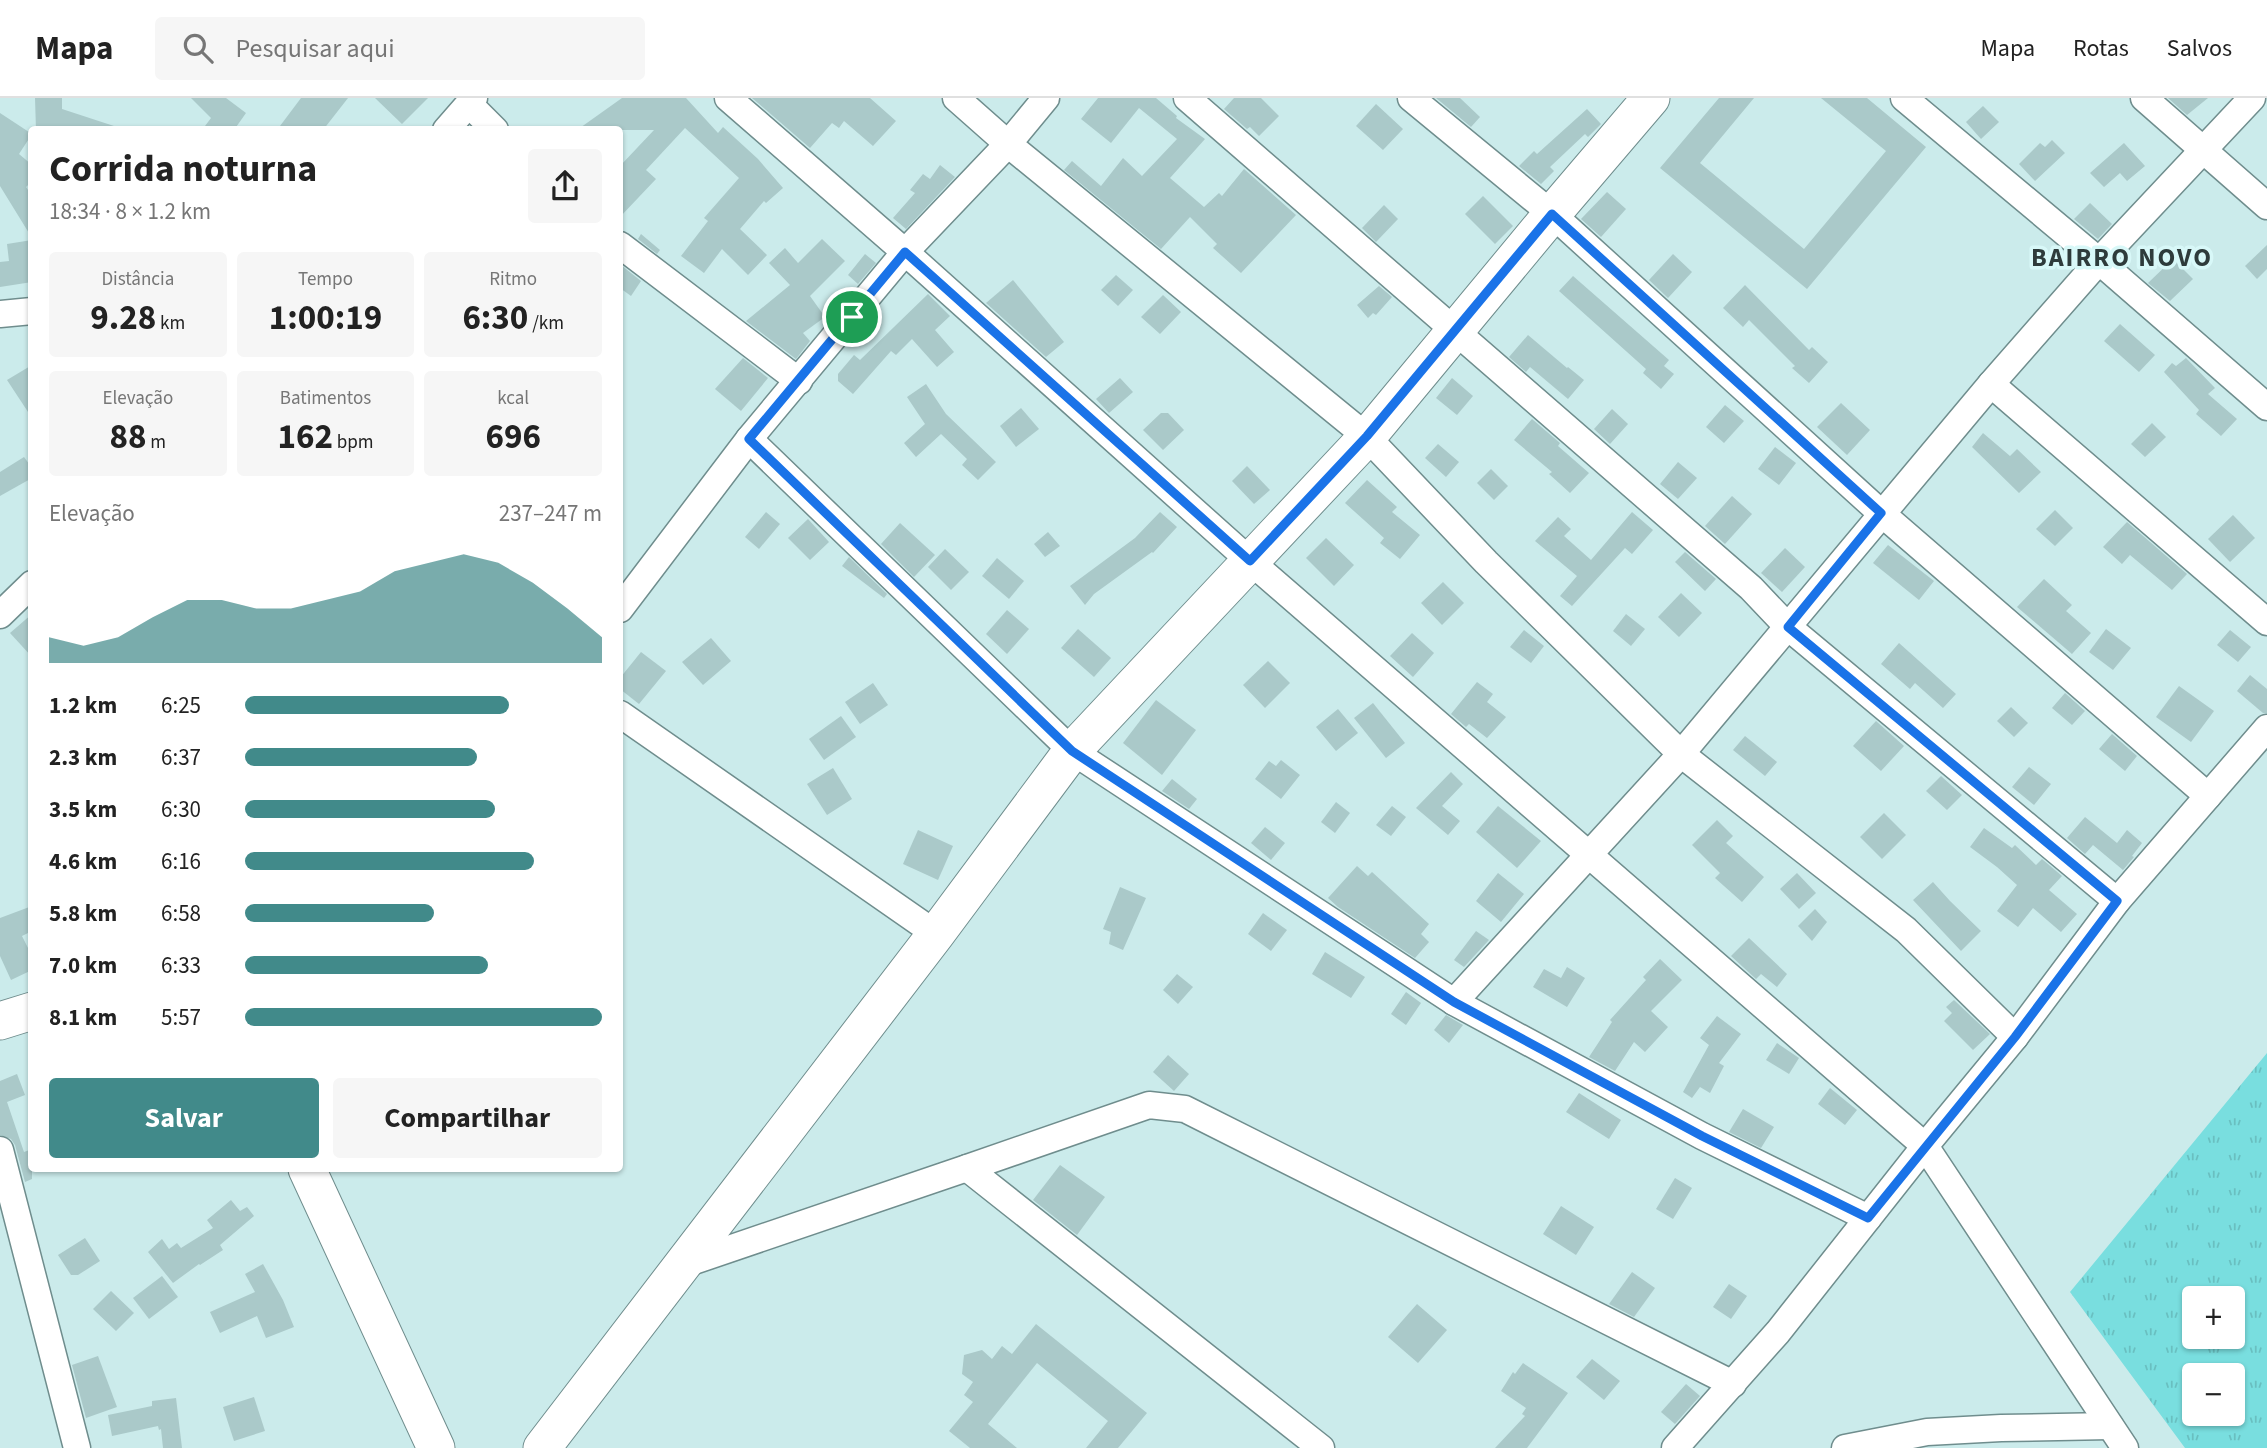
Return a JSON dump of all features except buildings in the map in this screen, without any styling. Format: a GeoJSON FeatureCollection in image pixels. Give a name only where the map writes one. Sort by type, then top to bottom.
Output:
{"type":"FeatureCollection","features":[{"type":"Feature","properties":{"kind":"street"},"geometry":{"type":"LineString","coordinates":[[728,98],[905,252],[1250,561],[1925,1146],[2125,1448]]}},
{"type":"Feature","properties":{"kind":"street"},"geometry":{"type":"LineString","coordinates":[[956,98],[1008,144],[1367,436],[1486,562],[1681,754],[1906,930],[2015,1037]]}},
{"type":"Feature","properties":{"kind":"street"},"geometry":{"type":"LineString","coordinates":[[623,605],[749,439],[905,252],[1008,144],[1046,98]]}},
{"type":"Feature","properties":{"kind":"street"},"geometry":{"type":"LineString","coordinates":[[1187,98],[1751,588],[1788,627],[2117,901]]}},
{"type":"Feature","properties":{"kind":"street"},"geometry":{"type":"LineString","coordinates":[[1411,98],[1552,214],[1881,513],[2208,796]]}},
{"type":"Feature","properties":{"kind":"street"},"geometry":{"type":"LineString","coordinates":[[542,1448],[936,934],[1072,751],[1367,436],[1651,98]]}},
{"type":"Feature","properties":{"kind":"street"},"geometry":{"type":"LineString","coordinates":[[1904,98],[2099,261],[2267,407]]}},
{"type":"Feature","properties":{"kind":"street"},"geometry":{"type":"LineString","coordinates":[[2144,98],[2267,206]]}},
{"type":"Feature","properties":{"kind":"street"},"geometry":{"type":"LineString","coordinates":[[1454,1002],[1681,754],[1881,513],[2099,261],[2252,98]]}},
{"type":"Feature","properties":{"kind":"street"},"geometry":{"type":"LineString","coordinates":[[450,126],[472,101],[492,126]]}},
{"type":"Feature","properties":{"kind":"street"},"geometry":{"type":"LineString","coordinates":[[623,247],[799,381]]}},
{"type":"Feature","properties":{"kind":"street"},"geometry":{"type":"LineString","coordinates":[[0,314],[28,311]]}},
{"type":"Feature","properties":{"kind":"street"},"geometry":{"type":"LineString","coordinates":[[1991,384],[2267,622]]}},
{"type":"Feature","properties":{"kind":"street"},"geometry":{"type":"LineString","coordinates":[[749,439],[1072,751],[1454,1002],[1702,1136],[1868,1218]]}},
{"type":"Feature","properties":{"kind":"street"},"geometry":{"type":"LineString","coordinates":[[0,615],[28,588]]}},
{"type":"Feature","properties":{"kind":"street"},"geometry":{"type":"LineString","coordinates":[[623,716],[936,934]]}},
{"type":"Feature","properties":{"kind":"street"},"geometry":{"type":"LineString","coordinates":[[1688,1444],[1732,1384],[1778,1332],[2015,1037],[2117,901],[2267,728]]}},
{"type":"Feature","properties":{"kind":"street"},"geometry":{"type":"LineString","coordinates":[[0,1021],[28,1012]]}},
{"type":"Feature","properties":{"kind":"street"},"geometry":{"type":"LineString","coordinates":[[682,1265],[1149,1105],[1185,1109],[1732,1384]]}},
{"type":"Feature","properties":{"kind":"street"},"geometry":{"type":"LineString","coordinates":[[0,1150],[77,1448]]}},
{"type":"Feature","properties":{"kind":"street"},"geometry":{"type":"LineString","coordinates":[[967,1168],[1321,1448]]}},
{"type":"Feature","properties":{"kind":"street"},"geometry":{"type":"LineString","coordinates":[[308,1172],[436,1448]]}},
{"type":"Feature","properties":{"kind":"street"},"geometry":{"type":"LineString","coordinates":[[1845,1448],[1927,1432],[2109,1426]]}},
{"type":"Feature","properties":{"kind":"green space"},"geometry":{"type":"Polygon","coordinates":[[[2267,1053],[2267,1448],[2185,1448],[2070,1292],[2267,1053]]]}},
{"type":"Feature","properties":{"kind":"district","name":"BAIRRO NOVO"},"geometry":{"type":"Point","coordinates":[2122,257]}},
{"type":"Feature","properties":{"kind":"route"},"geometry":{"type":"LineString","coordinates":[[1552,214],[1881,513],[1788,627],[2117,901],[2015,1037],[1868,1218],[1702,1136],[1454,1002],[1072,751],[749,439],[852,317],[905,252],[1250,561],[1367,436],[1552,214]]}}]}
